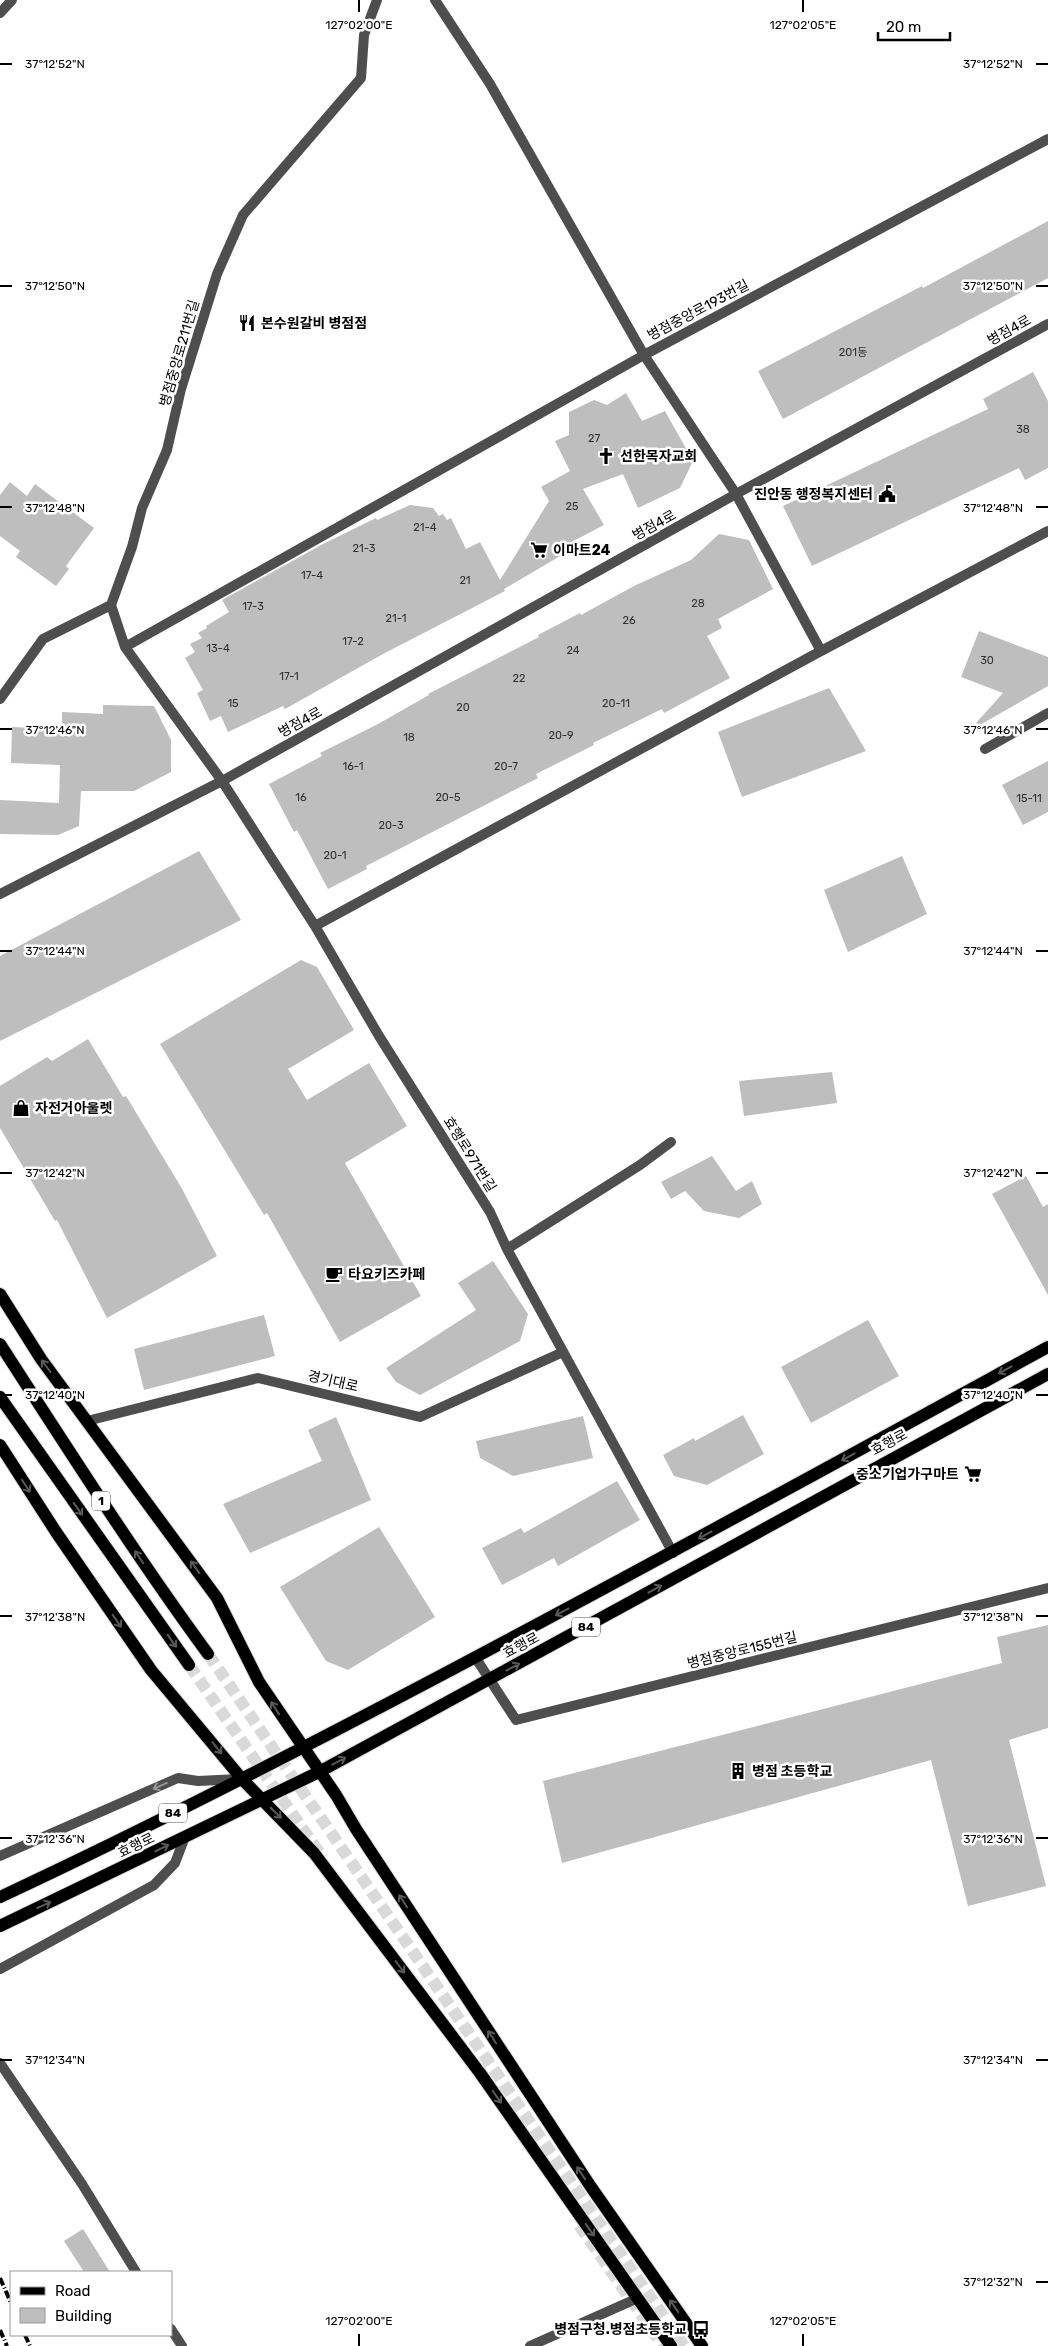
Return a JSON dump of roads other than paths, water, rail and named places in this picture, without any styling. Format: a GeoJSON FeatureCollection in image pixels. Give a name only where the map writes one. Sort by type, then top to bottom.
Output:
{"type":"FeatureCollection","features":[{"type":"Feature","properties":{"kind":"main road"},"geometry":{"type":"LineString","coordinates":[[0,1294],[41,1359],[218,1598],[259,1682],[591,2187],[702,2346]]}},
{"type":"Feature","properties":{"kind":"main road","name":"1"},"geometry":{"type":"LineString","coordinates":[[0,1344],[87,1480],[164,1594],[208,1654]]}},
{"type":"Feature","properties":{"kind":"main road","name":"효행로"},"geometry":{"type":"LineString","coordinates":[[0,1896],[105,1848],[302,1748],[673,1553],[1048,1346]]}},
{"type":"Feature","properties":{"kind":"main road","name":"효행로"},"geometry":{"type":"LineString","coordinates":[[0,1926],[319,1772],[1048,1374]]}},
{"type":"Feature","properties":{"kind":"main road","name":"1"},"geometry":{"type":"LineString","coordinates":[[0,1397],[189,1665]]}},
{"type":"Feature","properties":{"kind":"main road"},"geometry":{"type":"LineString","coordinates":[[0,1445],[56,1532],[151,1670],[242,1779],[314,1853],[480,2073],[671,2346]]}},
{"type":"Feature","properties":{"kind":"street"},"geometry":{"type":"LineString","coordinates":[[0,13],[12,0]]}},
{"type":"Feature","properties":{"kind":"street","name":"병점중앙로211번길"},"geometry":{"type":"LineString","coordinates":[[111,605],[132,547],[142,508],[167,450],[181,389],[216,274],[243,215],[360,78],[364,34],[377,0]]}},
{"type":"Feature","properties":{"kind":"street","name":"병점중앙로193번길"},"geometry":{"type":"LineString","coordinates":[[435,0],[490,84],[644,355],[1048,139]]}},
{"type":"Feature","properties":{"kind":"street","name":"병점4로"},"geometry":{"type":"LineString","coordinates":[[0,894],[222,782],[736,494],[1048,324]]}},
{"type":"Feature","properties":{"kind":"street"},"geometry":{"type":"LineString","coordinates":[[125,647],[644,355],[736,494],[821,651]]}},
{"type":"Feature","properties":{"kind":"street"},"geometry":{"type":"LineString","coordinates":[[315,926],[821,651],[1048,532]]}},
{"type":"Feature","properties":{"kind":"street"},"geometry":{"type":"LineString","coordinates":[[0,700],[43,639],[111,605],[125,647],[222,782]]}},
{"type":"Feature","properties":{"kind":"street"},"geometry":{"type":"LineString","coordinates":[[985,749],[1048,713]]}},
{"type":"Feature","properties":{"kind":"street","name":"효행로971번길"},"geometry":{"type":"LineString","coordinates":[[222,782],[315,926],[379,1036],[490,1212],[507,1249],[673,1553]]}},
{"type":"Feature","properties":{"kind":"street"},"geometry":{"type":"LineString","coordinates":[[507,1249],[640,1166],[671,1142]]}},
{"type":"Feature","properties":{"kind":"street","name":"경기대로"},"geometry":{"type":"LineString","coordinates":[[87,1421],[258,1378],[420,1417],[563,1352]]}},
{"type":"Feature","properties":{"kind":"street","name":"병점중앙로155번길"},"geometry":{"type":"LineString","coordinates":[[475,1657],[516,1720],[1048,1588]]}},
{"type":"Feature","properties":{"kind":"street"},"geometry":{"type":"LineString","coordinates":[[0,1856],[178,1778],[198,1782],[242,1779]]}},
{"type":"Feature","properties":{"kind":"street"},"geometry":{"type":"LineString","coordinates":[[0,1969],[154,1885],[175,1862],[185,1837]]}},
{"type":"Feature","properties":{"kind":"street"},"geometry":{"type":"LineString","coordinates":[[0,2063],[82,2184],[135,2271]]}},
{"type":"Feature","properties":{"kind":"street"},"geometry":{"type":"LineString","coordinates":[[530,2346],[638,2298]]}},
{"type":"Feature","properties":{"kind":"street"},"geometry":{"type":"LineString","coordinates":[[172,2331],[182,2346]]}},
{"type":"Feature","properties":{"kind":"tunnel"},"geometry":{"type":"LineString","coordinates":[[208,1654],[684,2346]]}},
{"type":"Feature","properties":{"kind":"tunnel"},"geometry":{"type":"LineString","coordinates":[[189,1665],[323,1858]]}},
{"type":"Feature","properties":{"kind":"tunnel"},"geometry":{"type":"LineString","coordinates":[[579,2225],[663,2346]]}},
{"type":"Feature","properties":{"kind":"railway"},"geometry":{"type":"LineString","coordinates":[[0,2278],[10,2301]]}},
{"type":"Feature","properties":{"kind":"railway"},"geometry":{"type":"LineString","coordinates":[[0,2330],[7,2346]]}},
{"type":"Feature","properties":{"kind":"railway"},"geometry":{"type":"LineString","coordinates":[[25,2336],[30,2346]]}},
{"type":"Feature","properties":{"kind":"place","name":"본수원갈비 병점점"},"geometry":{"type":"Point","coordinates":[247,323]}},
{"type":"Feature","properties":{"kind":"place","name":"선한목자교회"},"geometry":{"type":"Point","coordinates":[606,456]}},
{"type":"Feature","properties":{"kind":"place","name":"진안동 행정복지센터"},"geometry":{"type":"Point","coordinates":[887,494]}},
{"type":"Feature","properties":{"kind":"place","name":"이마트24"},"geometry":{"type":"Point","coordinates":[539,550]}},
{"type":"Feature","properties":{"kind":"place","name":"자전거아울렛"},"geometry":{"type":"Point","coordinates":[21,1108]}},
{"type":"Feature","properties":{"kind":"place","name":"타요키즈카페"},"geometry":{"type":"Point","coordinates":[334,1274]}},
{"type":"Feature","properties":{"kind":"place","name":"중소기업가구마트"},"geometry":{"type":"Point","coordinates":[973,1474]}},
{"type":"Feature","properties":{"kind":"place","name":"병점 초등학교"},"geometry":{"type":"Point","coordinates":[738,1771]}},
{"type":"Feature","properties":{"kind":"place","name":"병점구청.병점초등학교"},"geometry":{"type":"Point","coordinates":[701,2329]}}]}
